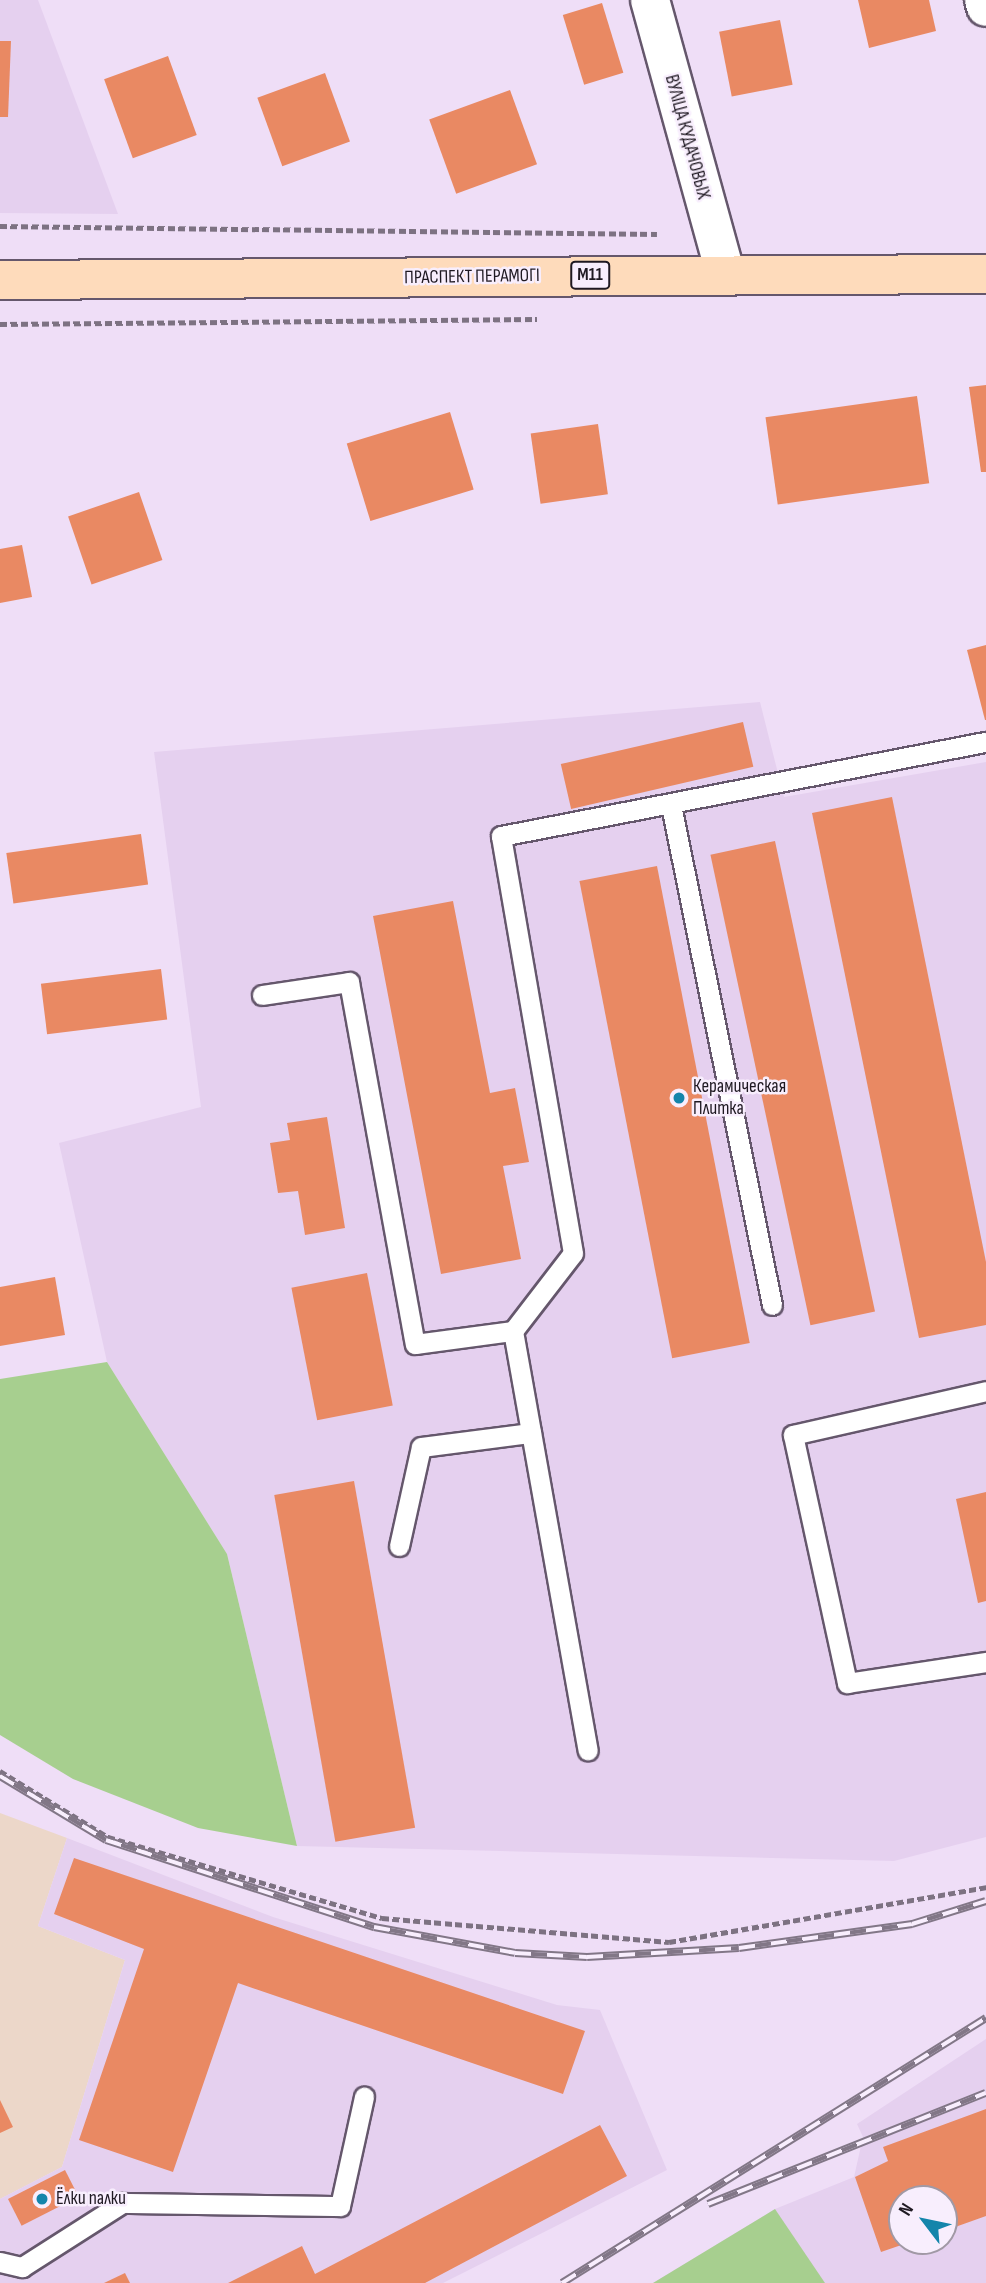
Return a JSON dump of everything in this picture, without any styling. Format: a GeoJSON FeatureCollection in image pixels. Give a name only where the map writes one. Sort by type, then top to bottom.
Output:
{"type":"FeatureCollection","features":[{"type":"Feature","properties":{"kind":"main road","name":"ПРАСПЕКТ ПЕРАМОГІ"},"geometry":{"type":"LineString","coordinates":[[0,280],[725,273],[986,274]]}},
{"type":"Feature","properties":{"kind":"street","name":"ВУЛІЦА КУДАЧОВЫХ"},"geometry":{"type":"LineString","coordinates":[[650,0],[725,273]]}},
{"type":"Feature","properties":{"kind":"street"},"geometry":{"type":"LineString","coordinates":[[984,0],[986,7]]}},
{"type":"Feature","properties":{"kind":"lane"},"geometry":{"type":"LineString","coordinates":[[262,995],[349,982],[415,1344],[513,1331],[573,1253],[501,836],[986,742]]}},
{"type":"Feature","properties":{"kind":"lane"},"geometry":{"type":"LineString","coordinates":[[671,805],[772,1305]]}},
{"type":"Feature","properties":{"kind":"lane"},"geometry":{"type":"LineString","coordinates":[[513,1331],[588,1751]]}},
{"type":"Feature","properties":{"kind":"lane"},"geometry":{"type":"LineString","coordinates":[[986,1391],[793,1435],[847,1683],[986,1662]]}},
{"type":"Feature","properties":{"kind":"lane"},"geometry":{"type":"LineString","coordinates":[[399,1546],[421,1447],[531,1433]]}},
{"type":"Feature","properties":{"kind":"lane"},"geometry":{"type":"LineString","coordinates":[[0,2262],[22,2267],[122,2203],[340,2206],[364,2097]]}},
{"type":"Feature","properties":{"kind":"path"},"geometry":{"type":"LineString","coordinates":[[0,226],[714,235]]}},
{"type":"Feature","properties":{"kind":"path"},"geometry":{"type":"LineString","coordinates":[[0,324],[542,319]]}},
{"type":"Feature","properties":{"kind":"path"},"geometry":{"type":"LineString","coordinates":[[0,1772],[108,1837],[382,1918],[669,1942],[986,1887]]}},
{"type":"Feature","properties":{"kind":"shaded area"},"geometry":{"type":"Polygon","coordinates":[[[0,0],[38,0],[118,214],[0,213],[0,0]]]}},
{"type":"Feature","properties":{"kind":"shaded area"},"geometry":{"type":"Polygon","coordinates":[[[760,702],[784,797],[986,762],[986,1837],[894,1861],[297,1846],[227,1554],[107,1362],[59,1143],[201,1107],[154,752],[760,702]]]}},
{"type":"Feature","properties":{"kind":"shaded area"},"geometry":{"type":"Polygon","coordinates":[[[0,1813],[67,1838],[38,1926],[125,1960],[62,2167],[0,2199],[0,1813]]]}},
{"type":"Feature","properties":{"kind":"shaded area"},"geometry":{"type":"Polygon","coordinates":[[[67,1838],[273,1917],[557,2005],[600,2010],[667,2170],[443,2283],[0,2283],[0,2199],[62,2167],[125,1960],[38,1926],[67,1838]]]}},
{"type":"Feature","properties":{"kind":"shaded area"},"geometry":{"type":"Polygon","coordinates":[[[986,2039],[986,2283],[653,2283],[775,2209],[854,2177],[863,2137],[857,2124],[986,2039]]]}},
{"type":"Feature","properties":{"kind":"green space"},"geometry":{"type":"Polygon","coordinates":[[[107,1362],[227,1554],[297,1846],[198,1828],[73,1779],[0,1735],[0,1379],[107,1362]]]}},
{"type":"Feature","properties":{"kind":"green space"},"geometry":{"type":"Polygon","coordinates":[[[775,2209],[825,2283],[653,2283],[775,2209]]]}},
{"type":"Feature","properties":{"kind":"building"},"geometry":{"type":"Polygon","coordinates":[[[858,0],[929,0],[936,31],[869,48],[858,0]]]}},
{"type":"Feature","properties":{"kind":"building"},"geometry":{"type":"Polygon","coordinates":[[[602,3],[623,73],[584,85],[563,15],[602,3]]]}},
{"type":"Feature","properties":{"kind":"building"},"geometry":{"type":"Polygon","coordinates":[[[780,20],[793,85],[732,97],[719,32],[780,20]]]}},
{"type":"Feature","properties":{"kind":"building"},"geometry":{"type":"Polygon","coordinates":[[[0,41],[11,41],[8,117],[0,117],[0,41]]]}},
{"type":"Feature","properties":{"kind":"building"},"geometry":{"type":"Polygon","coordinates":[[[168,56],[197,135],[133,158],[104,79],[168,56]]]}},
{"type":"Feature","properties":{"kind":"building"},"geometry":{"type":"Polygon","coordinates":[[[325,73],[350,142],[282,166],[257,98],[325,73]]]}},
{"type":"Feature","properties":{"kind":"building"},"geometry":{"type":"Polygon","coordinates":[[[510,90],[537,164],[456,194],[429,119],[510,90]]]}},
{"type":"Feature","properties":{"kind":"building"},"geometry":{"type":"Polygon","coordinates":[[[986,385],[986,472],[981,472],[969,387],[986,385]]]}},
{"type":"Feature","properties":{"kind":"building"},"geometry":{"type":"Polygon","coordinates":[[[917,396],[929,483],[778,504],[765,417],[917,396]]]}},
{"type":"Feature","properties":{"kind":"building"},"geometry":{"type":"Polygon","coordinates":[[[450,412],[474,489],[370,521],[347,444],[450,412]]]}},
{"type":"Feature","properties":{"kind":"building"},"geometry":{"type":"Polygon","coordinates":[[[598,424],[608,494],[541,504],[531,433],[598,424]]]}},
{"type":"Feature","properties":{"kind":"building"},"geometry":{"type":"Polygon","coordinates":[[[139,492],[162,560],[92,584],[68,516],[139,492]]]}},
{"type":"Feature","properties":{"kind":"building"},"geometry":{"type":"Polygon","coordinates":[[[22,545],[32,597],[0,603],[0,549],[22,545]]]}},
{"type":"Feature","properties":{"kind":"building"},"geometry":{"type":"Polygon","coordinates":[[[986,645],[986,720],[985,720],[967,650],[986,645]]]}},
{"type":"Feature","properties":{"kind":"building"},"geometry":{"type":"Polygon","coordinates":[[[743,722],[753,767],[571,809],[561,764],[743,722]]]}},
{"type":"Feature","properties":{"kind":"building"},"geometry":{"type":"Polygon","coordinates":[[[892,797],[986,1262],[986,1325],[919,1338],[812,813],[892,797]]]}},
{"type":"Feature","properties":{"kind":"building"},"geometry":{"type":"Polygon","coordinates":[[[141,834],[148,885],[13,903],[6,853],[141,834]]]}},
{"type":"Feature","properties":{"kind":"building"},"geometry":{"type":"Polygon","coordinates":[[[775,841],[875,1311],[810,1325],[710,855],[775,841]]]}},
{"type":"Feature","properties":{"kind":"building"},"geometry":{"type":"Polygon","coordinates":[[[657,866],[750,1343],[672,1358],[579,881],[657,866]]]}},
{"type":"Feature","properties":{"kind":"building"},"geometry":{"type":"Polygon","coordinates":[[[453,901],[490,1093],[515,1088],[529,1162],[503,1166],[521,1259],[441,1274],[373,916],[453,901]]]}},
{"type":"Feature","properties":{"kind":"building"},"geometry":{"type":"Polygon","coordinates":[[[161,969],[167,1020],[47,1034],[41,984],[161,969]]]}},
{"type":"Feature","properties":{"kind":"building"},"geometry":{"type":"Polygon","coordinates":[[[327,1117],[345,1228],[305,1235],[298,1191],[278,1193],[270,1143],[290,1140],[287,1123],[327,1117]]]}},
{"type":"Feature","properties":{"kind":"building"},"geometry":{"type":"Polygon","coordinates":[[[367,1273],[393,1406],[317,1420],[291,1288],[367,1273]]]}},
{"type":"Feature","properties":{"kind":"building"},"geometry":{"type":"Polygon","coordinates":[[[55,1277],[65,1335],[0,1346],[0,1287],[55,1277]]]}},
{"type":"Feature","properties":{"kind":"building"},"geometry":{"type":"Polygon","coordinates":[[[354,1481],[415,1828],[335,1842],[274,1495],[354,1481]]]}},
{"type":"Feature","properties":{"kind":"building"},"geometry":{"type":"Polygon","coordinates":[[[986,1492],[986,1601],[978,1603],[956,1499],[986,1492]]]}},
{"type":"Feature","properties":{"kind":"building"},"geometry":{"type":"Polygon","coordinates":[[[74,1858],[585,2031],[563,2094],[238,1983],[173,2172],[79,2140],[144,1949],[54,1914],[74,1858]]]}},
{"type":"Feature","properties":{"kind":"building"},"geometry":{"type":"Polygon","coordinates":[[[0,2100],[13,2127],[0,2133],[0,2100]]]}},
{"type":"Feature","properties":{"kind":"building"},"geometry":{"type":"Polygon","coordinates":[[[986,2109],[986,2216],[958,2226],[958,2185],[888,2185],[888,2250],[881,2252],[855,2177],[888,2161],[883,2147],[986,2109]]]}},
{"type":"Feature","properties":{"kind":"building"},"geometry":{"type":"Polygon","coordinates":[[[600,2125],[627,2176],[425,2283],[228,2283],[302,2246],[315,2274],[600,2125]]]}},
{"type":"Feature","properties":{"kind":"building"},"geometry":{"type":"Polygon","coordinates":[[[65,2170],[79,2197],[22,2226],[8,2199],[65,2170]]]}},
{"type":"Feature","properties":{"kind":"building"},"geometry":{"type":"Polygon","coordinates":[[[125,2273],[130,2283],[104,2283],[125,2273]]]}},
{"type":"Feature","properties":{"kind":"railway"},"geometry":{"type":"LineString","coordinates":[[0,1776],[106,1840],[374,1927],[515,1953],[587,1957],[739,1948],[912,1924],[986,1901]]}},
{"type":"Feature","properties":{"kind":"railway"},"geometry":{"type":"LineString","coordinates":[[562,2283],[986,2018]]}},
{"type":"Feature","properties":{"kind":"railway"},"geometry":{"type":"LineString","coordinates":[[708,2204],[986,2093]]}},
{"type":"Feature","properties":{"kind":"place","name":"Керамическая Плитка"},"geometry":{"type":"Point","coordinates":[679,1098]}},
{"type":"Feature","properties":{"kind":"place","name":"Ёлки палки"},"geometry":{"type":"Point","coordinates":[42,2199]}}]}
